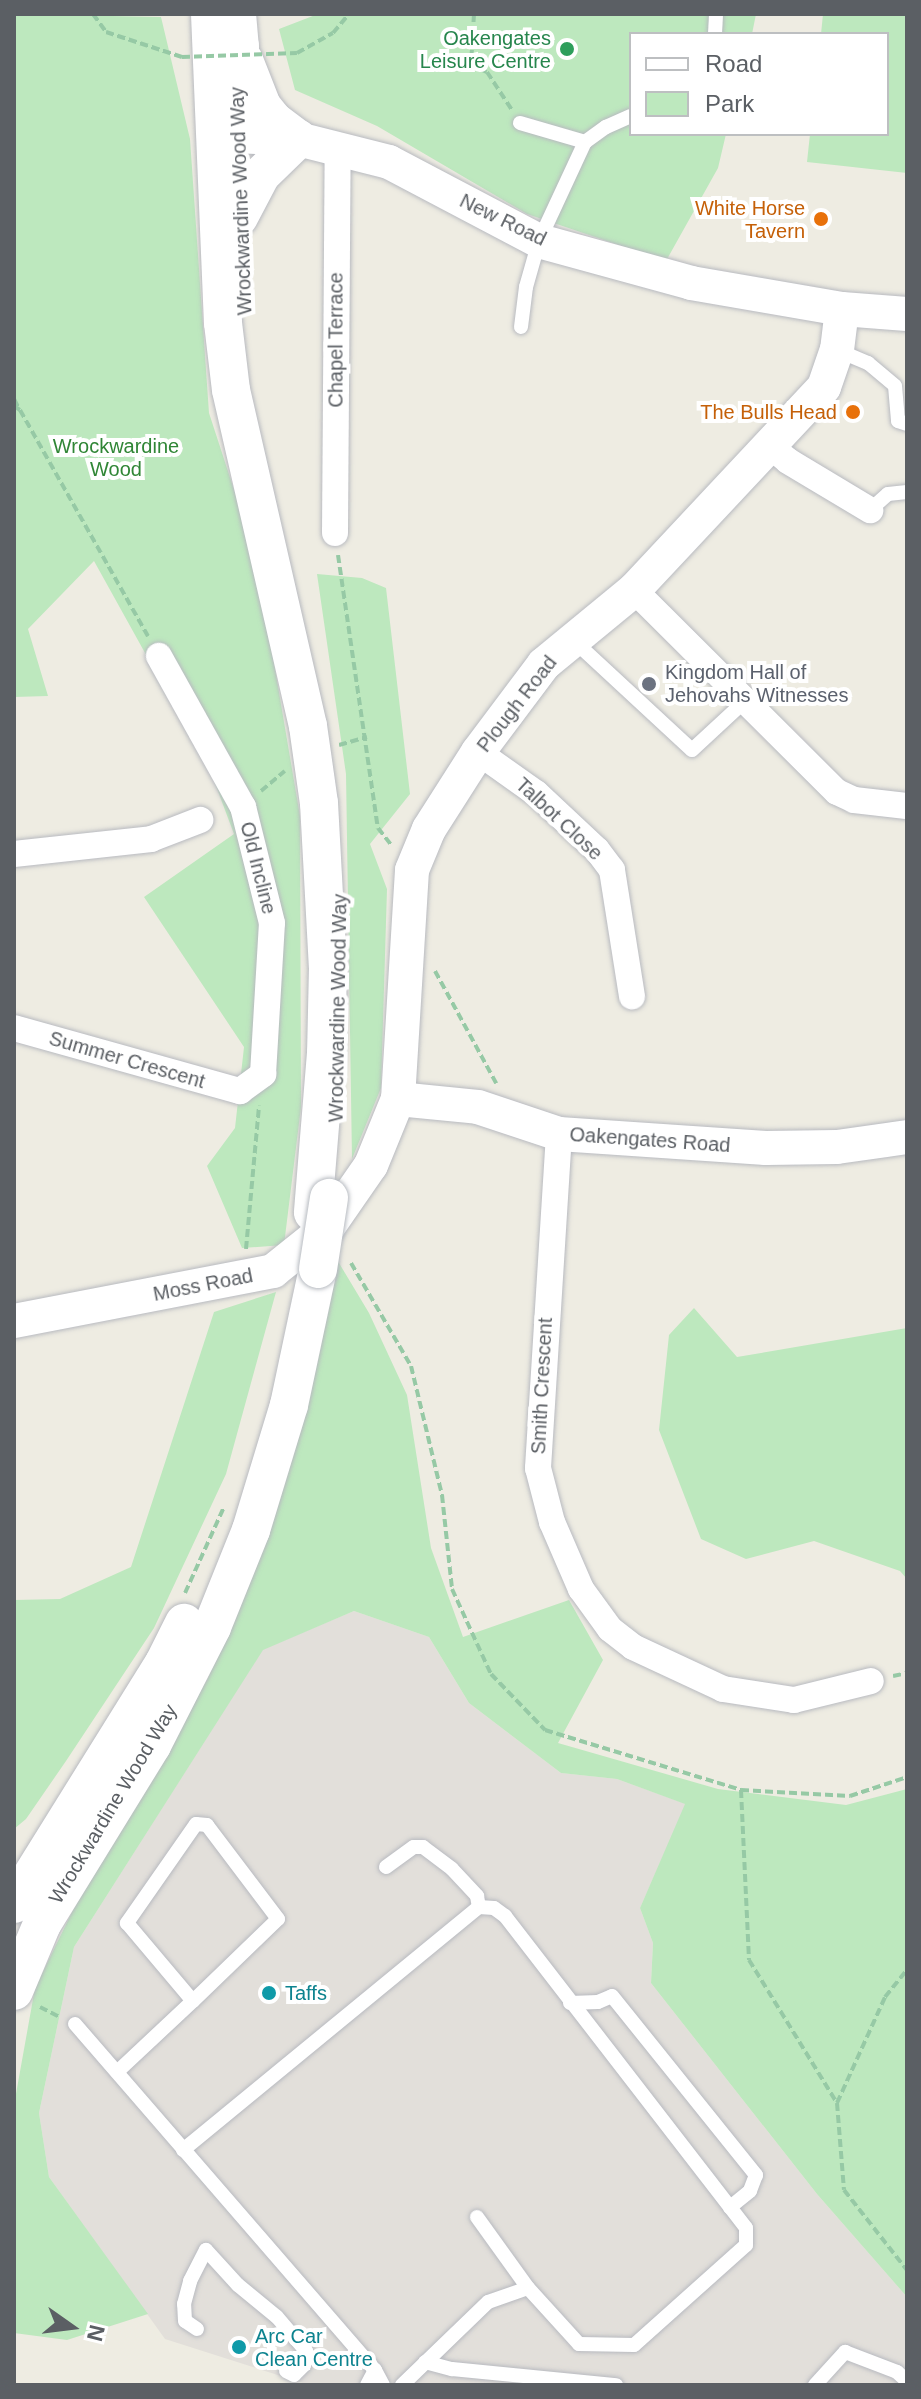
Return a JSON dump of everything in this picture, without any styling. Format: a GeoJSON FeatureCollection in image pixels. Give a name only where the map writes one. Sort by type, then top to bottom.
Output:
{"type":"FeatureCollection","features":[{"type":"Feature","properties":{"kind":"main road","name":"Wrockwardine Wood Way"},"geometry":{"type":"LineString","coordinates":[[24,1996],[29,1897],[152,1745],[212,1627],[251,1530],[289,1405],[310,1273],[324,1212],[338,1111],[343,956],[321,750],[248,363],[239,217],[210,14]]}},
{"type":"Feature","properties":{"kind":"main road","name":"Wrockwardine Wood Way"},"geometry":{"type":"LineString","coordinates":[[238,30],[227,135],[223,323],[231,390],[321,750]]}},
{"type":"Feature","properties":{"kind":"main road"},"geometry":{"type":"LineString","coordinates":[[238,30],[262,106],[274,121],[298,139],[261,175],[239,217]]}},
{"type":"Feature","properties":{"kind":"street","name":"New Road"},"geometry":{"type":"LineString","coordinates":[[227,135],[298,139],[338,147],[410,171],[539,241],[691,283],[842,309],[907,314]]}},
{"type":"Feature","properties":{"kind":"street","name":"Chapel Terrace"},"geometry":{"type":"LineString","coordinates":[[335,533],[338,147]]}},
{"type":"Feature","properties":{"kind":"street","name":"Plough Road"},"geometry":{"type":"LineString","coordinates":[[398,1099],[412,870],[429,829],[478,752],[544,664],[634,590],[824,387],[837,350],[842,309]]}},
{"type":"Feature","properties":{"kind":"street"},"geometry":{"type":"LineString","coordinates":[[771,447],[788,461],[870,510]]}},
{"type":"Feature","properties":{"kind":"street"},"geometry":{"type":"LineString","coordinates":[[634,590],[837,792],[854,800],[907,806]]}},
{"type":"Feature","properties":{"kind":"street","name":"Old Incline"},"geometry":{"type":"LineString","coordinates":[[159,656],[243,807],[272,923],[263,1074]]}},
{"type":"Feature","properties":{"kind":"street","name":"Talbot Close"},"geometry":{"type":"LineString","coordinates":[[478,752],[536,793],[597,850],[612,870],[632,996]]}},
{"type":"Feature","properties":{"kind":"street"},"geometry":{"type":"LineString","coordinates":[[14,854],[151,839],[200,820]]}},
{"type":"Feature","properties":{"kind":"street","name":"Summer Crescent"},"geometry":{"type":"LineString","coordinates":[[14,1028],[240,1091],[263,1074]]}},
{"type":"Feature","properties":{"kind":"street","name":"Moss Road"},"geometry":{"type":"LineString","coordinates":[[14,1321],[273,1271],[324,1212],[371,1165],[398,1099]]}},
{"type":"Feature","properties":{"kind":"street","name":"Oakengates Road"},"geometry":{"type":"LineString","coordinates":[[398,1099],[478,1107],[559,1134],[766,1148],[837,1147],[907,1137]]}},
{"type":"Feature","properties":{"kind":"street","name":"Smith Crescent"},"geometry":{"type":"LineString","coordinates":[[559,1134],[538,1468],[552,1522],[581,1589],[610,1629],[633,1647],[723,1689],[794,1700],[871,1681]]}},
{"type":"Feature","properties":{"kind":"lane"},"geometry":{"type":"LineString","coordinates":[[521,327],[526,287],[539,241],[585,142],[606,127],[629,117]]}},
{"type":"Feature","properties":{"kind":"lane"},"geometry":{"type":"LineString","coordinates":[[520,123],[585,142]]}},
{"type":"Feature","properties":{"kind":"lane"},"geometry":{"type":"LineString","coordinates":[[837,350],[868,363],[895,386],[898,421],[907,424]]}},
{"type":"Feature","properties":{"kind":"lane"},"geometry":{"type":"LineString","coordinates":[[870,510],[888,494],[907,492]]}},
{"type":"Feature","properties":{"kind":"lane"},"geometry":{"type":"LineString","coordinates":[[572,638],[692,750],[745,701]]}},
{"type":"Feature","properties":{"kind":"lane"},"geometry":{"type":"LineString","coordinates":[[117,2072],[193,2001],[278,1919],[207,1825],[196,1824],[127,1923],[193,2001]]}},
{"type":"Feature","properties":{"kind":"lane"},"geometry":{"type":"LineString","coordinates":[[386,1867],[414,1847],[423,1847],[452,1869],[477,1896],[479,1907]]}},
{"type":"Feature","properties":{"kind":"lane"},"geometry":{"type":"LineString","coordinates":[[183,2150],[479,1907],[494,1908],[505,1916],[746,2228],[746,2245],[634,2345],[579,2344],[528,2288],[477,2217]]}},
{"type":"Feature","properties":{"kind":"lane"},"geometry":{"type":"LineString","coordinates":[[570,2003],[598,2002],[612,1996],[756,2175],[750,2191],[730,2207]]}},
{"type":"Feature","properties":{"kind":"lane"},"geometry":{"type":"LineString","coordinates":[[75,2024],[375,2370],[383,2385]]}},
{"type":"Feature","properties":{"kind":"lane"},"geometry":{"type":"LineString","coordinates":[[197,2329],[185,2321],[184,2304],[190,2281],[206,2250],[238,2285],[277,2317],[306,2351],[304,2365],[294,2375],[286,2371]]}},
{"type":"Feature","properties":{"kind":"lane"},"geometry":{"type":"LineString","coordinates":[[402,2385],[488,2302],[528,2288]]}},
{"type":"Feature","properties":{"kind":"lane"},"geometry":{"type":"LineString","coordinates":[[815,2385],[845,2352],[897,2372],[907,2381]]}},
{"type":"Feature","properties":{"kind":"lane"},"geometry":{"type":"LineString","coordinates":[[425,2362],[452,2369],[616,2385]]}},
{"type":"Feature","properties":{"kind":"lane"},"geometry":{"type":"LineString","coordinates":[[367,2385],[375,2370]]}},
{"type":"Feature","properties":{"kind":"path"},"geometry":{"type":"LineString","coordinates":[[93,14],[106,32],[182,57],[297,53],[333,33],[349,14]]}},
{"type":"Feature","properties":{"kind":"path"},"geometry":{"type":"LineString","coordinates":[[474,14],[471,65],[487,72],[520,123]]}},
{"type":"Feature","properties":{"kind":"path"},"geometry":{"type":"LineString","coordinates":[[14,399],[159,656]]}},
{"type":"Feature","properties":{"kind":"path"},"geometry":{"type":"LineString","coordinates":[[14,406],[20,410]]}},
{"type":"Feature","properties":{"kind":"path"},"geometry":{"type":"LineString","coordinates":[[335,533],[378,828],[412,870]]}},
{"type":"Feature","properties":{"kind":"path"},"geometry":{"type":"LineString","coordinates":[[243,807],[303,757],[367,737]]}},
{"type":"Feature","properties":{"kind":"path"},"geometry":{"type":"LineString","coordinates":[[430,961],[499,1090]]}},
{"type":"Feature","properties":{"kind":"path"},"geometry":{"type":"LineString","coordinates":[[244,1279],[263,1074]]}},
{"type":"Feature","properties":{"kind":"path"},"geometry":{"type":"LineString","coordinates":[[324,1212],[411,1366],[442,1495],[452,1589],[491,1674],[545,1730],[741,1790],[850,1796],[907,1777]]}},
{"type":"Feature","properties":{"kind":"path"},"geometry":{"type":"LineString","coordinates":[[182,1599],[228,1497]]}},
{"type":"Feature","properties":{"kind":"path"},"geometry":{"type":"LineString","coordinates":[[741,1790],[749,1960],[837,2103],[844,2190],[907,2270]]}},
{"type":"Feature","properties":{"kind":"path"},"geometry":{"type":"LineString","coordinates":[[837,2103],[885,1997],[907,1970]]}},
{"type":"Feature","properties":{"kind":"path"},"geometry":{"type":"LineString","coordinates":[[24,1996],[75,2024]]}},
{"type":"Feature","properties":{"kind":"shaded area"},"geometry":{"type":"Polygon","coordinates":[[[354,1611],[429,1637],[469,1703],[561,1773],[617,1779],[686,1804],[640,1908],[653,1943],[651,1983],[817,2194],[907,2297],[907,2385],[309,2385],[165,2339],[49,2177],[39,2113],[74,1947],[263,1649],[354,1611]]]}},
{"type":"Feature","properties":{"kind":"green space","name":"Wrockwardine Wood"},"geometry":{"type":"Polygon","coordinates":[[[14,14],[161,17],[190,139],[209,413],[256,557],[300,816],[301,1107],[284,1245],[242,1248],[207,1166],[235,1128],[244,1047],[144,897],[234,834],[210,770],[94,561],[28,629],[48,696],[14,697],[14,14]]]}},
{"type":"Feature","properties":{"kind":"green space"},"geometry":{"type":"Polygon","coordinates":[[[318,14],[756,14],[752,32],[629,32],[629,136],[726,136],[718,168],[666,261],[527,214],[377,126],[295,90],[279,29],[318,14]]]}},
{"type":"Feature","properties":{"kind":"green space"},"geometry":{"type":"Polygon","coordinates":[[[823,14],[907,14],[907,173],[807,162],[810,136],[889,136],[889,32],[821,32],[823,14]]]}},
{"type":"Feature","properties":{"kind":"green space"},"geometry":{"type":"Polygon","coordinates":[[[317,574],[362,578],[386,588],[410,794],[370,844],[387,889],[381,1088],[352,1159],[346,774],[317,574]]]}},
{"type":"Feature","properties":{"kind":"green space"},"geometry":{"type":"Polygon","coordinates":[[[336,1258],[369,1313],[407,1395],[431,1548],[463,1637],[569,1600],[603,1660],[558,1743],[718,1789],[846,1805],[907,1789],[907,2297],[817,2194],[651,1983],[653,1943],[640,1908],[685,1804],[617,1779],[561,1773],[469,1703],[429,1637],[354,1611],[263,1650],[74,1947],[39,2113],[49,2177],[148,2314],[67,2340],[14,2333],[14,2105],[35,1988],[113,1828],[208,1678],[279,1495],[336,1258]]]}},
{"type":"Feature","properties":{"kind":"green space"},"geometry":{"type":"Polygon","coordinates":[[[276,1292],[226,1474],[154,1628],[26,1819],[14,1829],[14,1600],[60,1599],[131,1567],[214,1312],[276,1292]]]}},
{"type":"Feature","properties":{"kind":"green space"},"geometry":{"type":"Polygon","coordinates":[[[694,1308],[737,1357],[907,1328],[907,1579],[900,1571],[814,1541],[746,1559],[701,1539],[659,1430],[669,1335],[694,1308]]]}},
{"type":"Feature","properties":{"kind":"place","name":"Oakengates Leisure Centre"},"geometry":{"type":"Point","coordinates":[567,49]}},
{"type":"Feature","properties":{"kind":"place","name":"White Horse Tavern"},"geometry":{"type":"Point","coordinates":[821,219]}},
{"type":"Feature","properties":{"kind":"place","name":"The Bulls Head"},"geometry":{"type":"Point","coordinates":[853,412]}},
{"type":"Feature","properties":{"kind":"place","name":"Kingdom Hall of Jehovahs Witnesses"},"geometry":{"type":"Point","coordinates":[649,684]}},
{"type":"Feature","properties":{"kind":"place","name":"Taffs"},"geometry":{"type":"Point","coordinates":[269,1993]}},
{"type":"Feature","properties":{"kind":"place","name":"Arc Car Clean Centre"},"geometry":{"type":"Point","coordinates":[239,2347]}}]}
